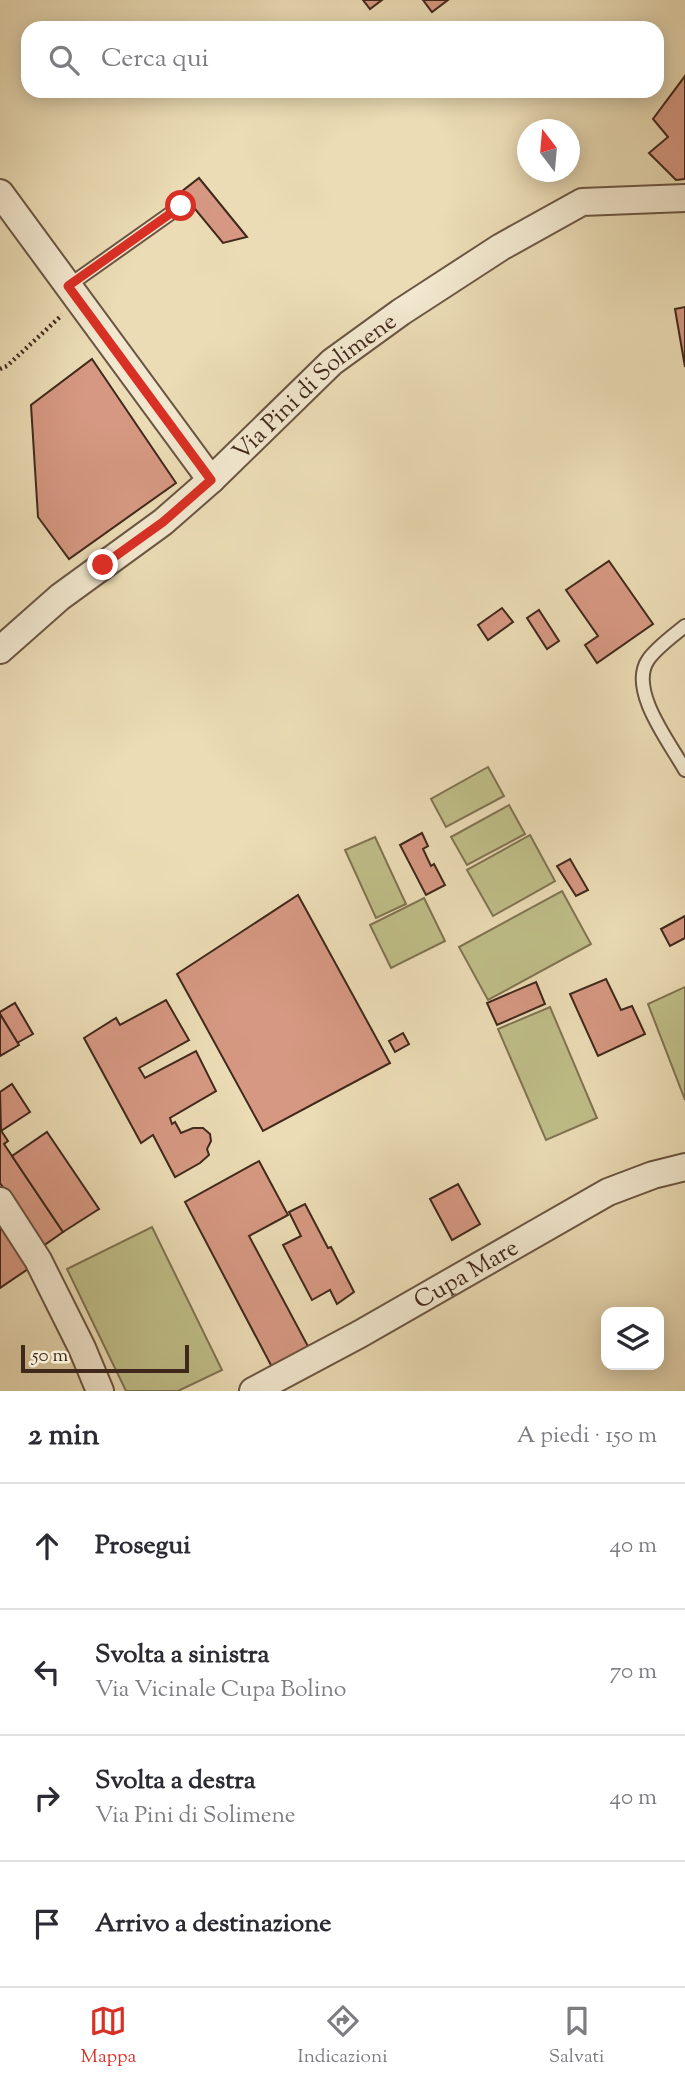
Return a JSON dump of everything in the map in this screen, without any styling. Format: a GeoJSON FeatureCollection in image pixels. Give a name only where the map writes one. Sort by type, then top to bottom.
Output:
{"type":"FeatureCollection","features":[{"type":"Feature","properties":{"kind":"street"},"geometry":{"type":"LineString","coordinates":[[0,193],[211,480]]}},
{"type":"Feature","properties":{"kind":"street","name":"Via Pini di Solimene"},"geometry":{"type":"LineString","coordinates":[[0,650],[60,597],[163,522],[211,480],[332,362],[401,312],[501,247],[582,202],[685,198]]}},
{"type":"Feature","properties":{"kind":"street","name":"Cupa Mare"},"geometry":{"type":"LineString","coordinates":[[253,1391],[360,1334],[608,1192],[653,1175],[685,1167]]}},
{"type":"Feature","properties":{"kind":"street"},"geometry":{"type":"LineString","coordinates":[[0,1201],[38,1260],[82,1348],[100,1391]]}},
{"type":"Feature","properties":{"kind":"lane"},"geometry":{"type":"LineString","coordinates":[[74,294],[181,206]]}},
{"type":"Feature","properties":{"kind":"lane"},"geometry":{"type":"LineString","coordinates":[[685,626],[648,660],[642,679],[646,703],[685,770]]}},
{"type":"Feature","properties":{"kind":"path"},"geometry":{"type":"LineString","coordinates":[[0,369],[8,366],[58,318],[74,294]]}},
{"type":"Feature","properties":{"kind":"shaded area"},"geometry":{"type":"Polygon","coordinates":[[[488,767],[504,796],[446,827],[431,799],[488,767]]]}},
{"type":"Feature","properties":{"kind":"shaded area"},"geometry":{"type":"Polygon","coordinates":[[[509,805],[525,834],[467,865],[451,837],[509,805]]]}},
{"type":"Feature","properties":{"kind":"shaded area"},"geometry":{"type":"Polygon","coordinates":[[[530,835],[555,881],[493,916],[467,870],[530,835]]]}},
{"type":"Feature","properties":{"kind":"shaded area"},"geometry":{"type":"Polygon","coordinates":[[[375,837],[406,904],[376,918],[345,850],[375,837]]]}},
{"type":"Feature","properties":{"kind":"shaded area"},"geometry":{"type":"Polygon","coordinates":[[[562,891],[591,944],[488,1000],[459,947],[562,891]]]}},
{"type":"Feature","properties":{"kind":"shaded area"},"geometry":{"type":"Polygon","coordinates":[[[424,898],[445,941],[391,968],[370,925],[424,898]]]}},
{"type":"Feature","properties":{"kind":"shaded area"},"geometry":{"type":"Polygon","coordinates":[[[685,987],[685,1100],[648,1004],[685,987]]]}},
{"type":"Feature","properties":{"kind":"shaded area"},"geometry":{"type":"Polygon","coordinates":[[[550,1007],[597,1118],[546,1140],[498,1029],[550,1007]]]}},
{"type":"Feature","properties":{"kind":"shaded area"},"geometry":{"type":"Polygon","coordinates":[[[152,1227],[222,1370],[178,1391],[126,1391],[67,1269],[152,1227]]]}},
{"type":"Feature","properties":{"kind":"building"},"geometry":{"type":"Polygon","coordinates":[[[363,0],[382,0],[370,9],[363,0]]]}},
{"type":"Feature","properties":{"kind":"building"},"geometry":{"type":"Polygon","coordinates":[[[423,0],[448,0],[432,12],[423,0]]]}},
{"type":"Feature","properties":{"kind":"building"},"geometry":{"type":"Polygon","coordinates":[[[685,76],[685,179],[676,180],[649,153],[668,137],[653,119],[685,76]]]}},
{"type":"Feature","properties":{"kind":"building"},"geometry":{"type":"Polygon","coordinates":[[[199,178],[247,237],[223,243],[181,192],[199,178]]]}},
{"type":"Feature","properties":{"kind":"building"},"geometry":{"type":"Polygon","coordinates":[[[685,307],[685,367],[675,309],[685,307]]]}},
{"type":"Feature","properties":{"kind":"building"},"geometry":{"type":"Polygon","coordinates":[[[92,359],[176,483],[69,559],[38,517],[31,405],[92,359]]]}},
{"type":"Feature","properties":{"kind":"building"},"geometry":{"type":"Polygon","coordinates":[[[609,561],[653,624],[597,663],[585,645],[598,636],[566,590],[609,561]]]}},
{"type":"Feature","properties":{"kind":"building"},"geometry":{"type":"Polygon","coordinates":[[[502,608],[513,622],[488,640],[478,625],[502,608]]]}},
{"type":"Feature","properties":{"kind":"building"},"geometry":{"type":"Polygon","coordinates":[[[539,610],[559,641],[547,649],[527,618],[539,610]]]}},
{"type":"Feature","properties":{"kind":"building"},"geometry":{"type":"Polygon","coordinates":[[[422,833],[428,846],[423,849],[445,885],[426,895],[400,845],[422,833]]]}},
{"type":"Feature","properties":{"kind":"building"},"geometry":{"type":"Polygon","coordinates":[[[570,859],[588,890],[576,896],[557,866],[570,859]]]}},
{"type":"Feature","properties":{"kind":"building"},"geometry":{"type":"Polygon","coordinates":[[[298,895],[390,1063],[263,1131],[177,974],[298,895]]]}},
{"type":"Feature","properties":{"kind":"building"},"geometry":{"type":"Polygon","coordinates":[[[685,916],[685,938],[670,946],[661,929],[685,916]]]}},
{"type":"Feature","properties":{"kind":"building"},"geometry":{"type":"Polygon","coordinates":[[[606,979],[621,1010],[632,1006],[645,1034],[598,1056],[570,994],[606,979]]]}},
{"type":"Feature","properties":{"kind":"building"},"geometry":{"type":"Polygon","coordinates":[[[536,982],[545,1004],[497,1025],[487,1003],[536,982]]]}},
{"type":"Feature","properties":{"kind":"building"},"geometry":{"type":"Polygon","coordinates":[[[166,1000],[189,1040],[139,1068],[145,1078],[196,1051],[216,1091],[170,1118],[181,1133],[193,1128],[203,1128],[210,1134],[211,1141],[207,1149],[209,1155],[175,1177],[153,1135],[141,1143],[84,1038],[116,1018],[120,1025],[166,1000]]]}},
{"type":"Feature","properties":{"kind":"building"},"geometry":{"type":"Polygon","coordinates":[[[15,1003],[33,1034],[17,1043],[0,1014],[15,1003]]]}},
{"type":"Feature","properties":{"kind":"building"},"geometry":{"type":"Polygon","coordinates":[[[0,1014],[19,1045],[0,1056],[0,1014]]]}},
{"type":"Feature","properties":{"kind":"building"},"geometry":{"type":"Polygon","coordinates":[[[403,1033],[409,1044],[395,1052],[389,1041],[403,1033]]]}},
{"type":"Feature","properties":{"kind":"building"},"geometry":{"type":"Polygon","coordinates":[[[12,1084],[30,1112],[1,1131],[0,1092],[12,1084]]]}},
{"type":"Feature","properties":{"kind":"building"},"geometry":{"type":"Polygon","coordinates":[[[0,1129],[8,1141],[4,1144],[63,1232],[43,1246],[0,1183],[0,1129]]]}},
{"type":"Feature","properties":{"kind":"building"},"geometry":{"type":"Polygon","coordinates":[[[47,1132],[99,1209],[63,1232],[12,1156],[47,1132]]]}},
{"type":"Feature","properties":{"kind":"building"},"geometry":{"type":"Polygon","coordinates":[[[259,1161],[288,1215],[249,1236],[310,1350],[273,1369],[185,1202],[259,1161]]]}},
{"type":"Feature","properties":{"kind":"building"},"geometry":{"type":"Polygon","coordinates":[[[458,1184],[480,1224],[452,1240],[430,1199],[458,1184]]]}},
{"type":"Feature","properties":{"kind":"building"},"geometry":{"type":"Polygon","coordinates":[[[305,1204],[354,1292],[337,1304],[330,1290],[312,1300],[283,1245],[301,1236],[289,1212],[305,1204]]]}},
{"type":"Feature","properties":{"kind":"building"},"geometry":{"type":"Polygon","coordinates":[[[0,1222],[31,1267],[0,1288],[0,1222]]]}},
{"type":"Feature","properties":{"kind":"route"},"geometry":{"type":"LineString","coordinates":[[103,565],[163,522],[211,480],[68,286],[181,206]]}}]}
